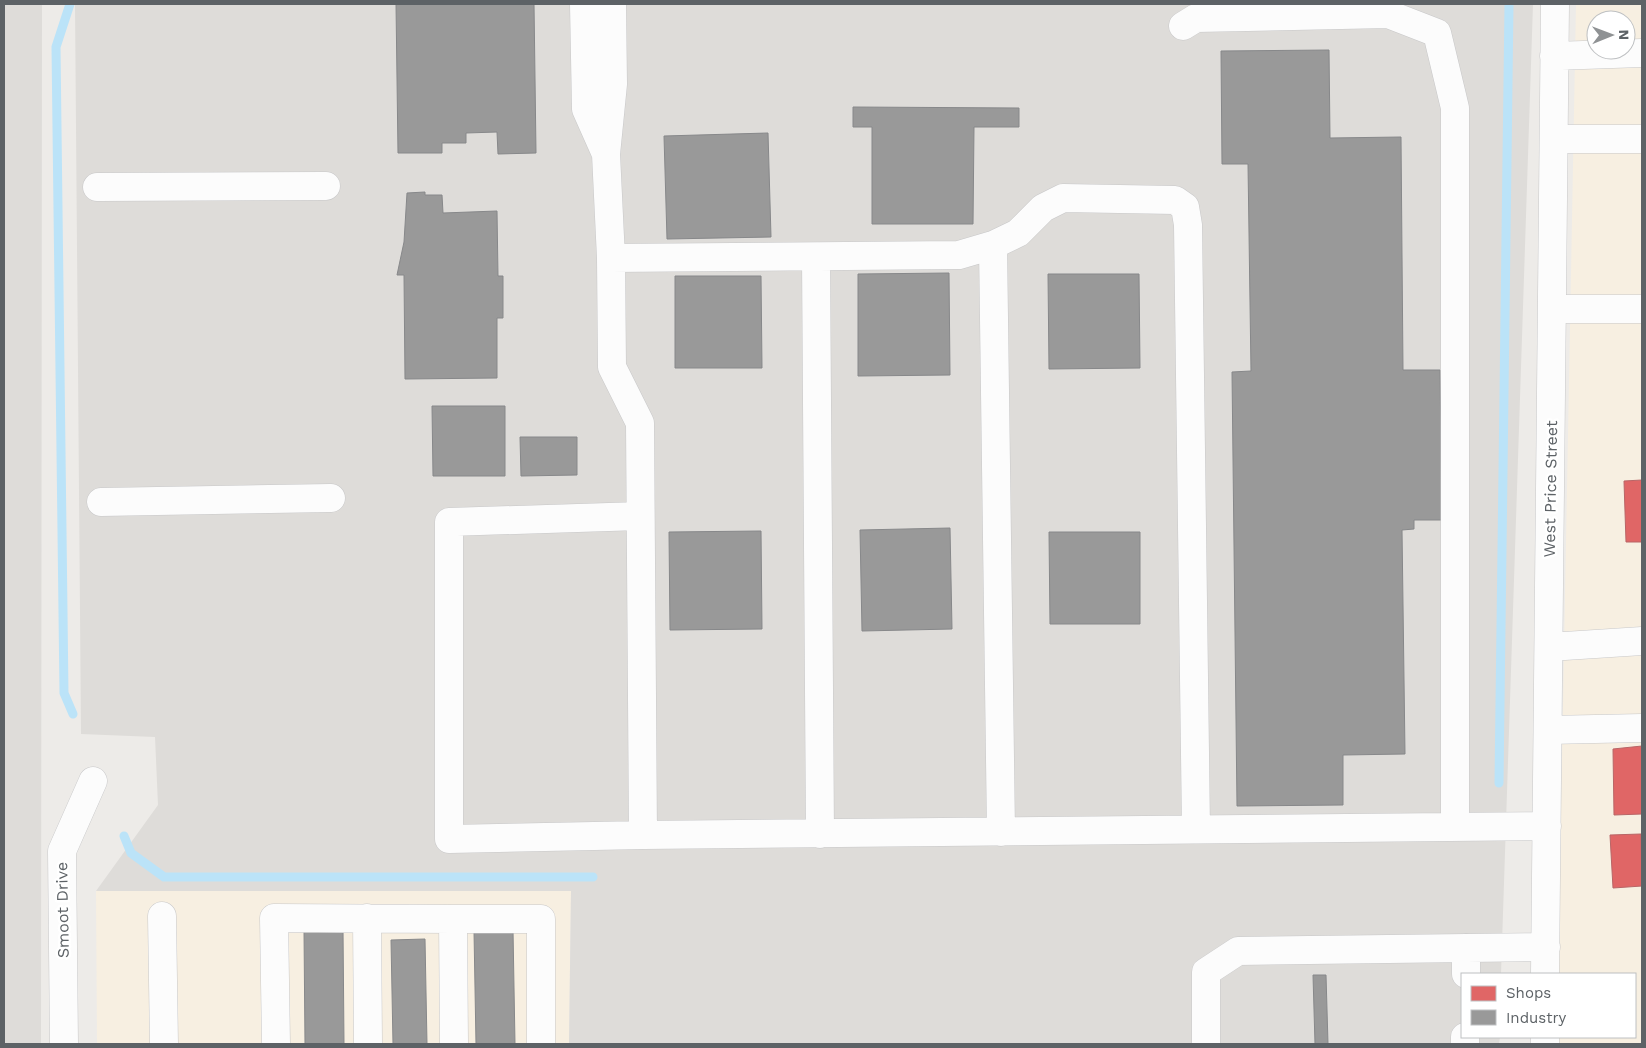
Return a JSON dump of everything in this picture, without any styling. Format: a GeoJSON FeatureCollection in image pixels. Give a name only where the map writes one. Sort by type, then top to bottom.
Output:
{"type":"FeatureCollection","features":[{"type":"Feature","properties":{"kind":"street"},"geometry":{"type":"LineString","coordinates":[[584,4],[586,109],[606,154]]}},
{"type":"Feature","properties":{"kind":"street"},"geometry":{"type":"LineString","coordinates":[[612,4],[613,84],[606,154],[611,258],[612,367],[640,422],[643,835]]}},
{"type":"Feature","properties":{"kind":"street","name":"West Price Street"},"geometry":{"type":"LineString","coordinates":[[1546,973],[1555,4]]}},
{"type":"Feature","properties":{"kind":"street"},"geometry":{"type":"LineString","coordinates":[[1183,26],[1196,18],[1388,14],[1437,33],[1456,108],[1455,827]]}},
{"type":"Feature","properties":{"kind":"street"},"geometry":{"type":"LineString","coordinates":[[1554,56],[1642,52]]}},
{"type":"Feature","properties":{"kind":"street"},"geometry":{"type":"LineString","coordinates":[[1554,139],[1642,139]]}},
{"type":"Feature","properties":{"kind":"street"},"geometry":{"type":"LineString","coordinates":[[97,187],[326,186]]}},
{"type":"Feature","properties":{"kind":"street"},"geometry":{"type":"LineString","coordinates":[[611,258],[959,255],[993,246],[1018,233],[1043,208],[1063,198],[1163,199],[1175,200],[1184,207],[1188,224],[1196,829]]}},
{"type":"Feature","properties":{"kind":"street"},"geometry":{"type":"LineString","coordinates":[[993,246],[1001,832]]}},
{"type":"Feature","properties":{"kind":"street"},"geometry":{"type":"LineString","coordinates":[[816,257],[820,834]]}},
{"type":"Feature","properties":{"kind":"street"},"geometry":{"type":"LineString","coordinates":[[1552,309],[1642,309]]}},
{"type":"Feature","properties":{"kind":"street"},"geometry":{"type":"LineString","coordinates":[[101,502],[331,498]]}},
{"type":"Feature","properties":{"kind":"street"},"geometry":{"type":"LineString","coordinates":[[640,516],[449,522],[449,839],[643,835],[1547,826]]}},
{"type":"Feature","properties":{"kind":"street"},"geometry":{"type":"LineString","coordinates":[[1549,647],[1642,641]]}},
{"type":"Feature","properties":{"kind":"street"},"geometry":{"type":"LineString","coordinates":[[1548,730],[1642,728]]}},
{"type":"Feature","properties":{"kind":"street","name":"Smoot Drive"},"geometry":{"type":"LineString","coordinates":[[64,1044],[62,851],[93,781]]}},
{"type":"Feature","properties":{"kind":"street"},"geometry":{"type":"LineString","coordinates":[[162,916],[164,1044]]}},
{"type":"Feature","properties":{"kind":"street"},"geometry":{"type":"LineString","coordinates":[[276,1044],[274,918],[541,919],[541,1044]]}},
{"type":"Feature","properties":{"kind":"street"},"geometry":{"type":"LineString","coordinates":[[367,918],[368,1044]]}},
{"type":"Feature","properties":{"kind":"street"},"geometry":{"type":"LineString","coordinates":[[453,919],[454,1044]]}},
{"type":"Feature","properties":{"kind":"street"},"geometry":{"type":"LineString","coordinates":[[1206,1044],[1206,972],[1238,951],[1466,961],[1546,947]]}},
{"type":"Feature","properties":{"kind":"shaded area"},"geometry":{"type":"Polygon","coordinates":[[[4,4],[42,4],[41,1044],[4,1044],[4,4]]]}},
{"type":"Feature","properties":{"kind":"shaded area"},"geometry":{"type":"Polygon","coordinates":[[[75,4],[1533,4],[1501,973],[1461,973],[1461,1038],[1500,1038],[1499,1044],[569,1044],[571,891],[96,891],[158,805],[155,737],[81,734],[75,4]]]}},
{"type":"Feature","properties":{"kind":"shaded area"},"geometry":{"type":"Polygon","coordinates":[[[1576,4],[1642,4],[1642,1044],[1558,1044],[1558,1038],[1636,1038],[1636,973],[1558,973],[1576,4]]]}},
{"type":"Feature","properties":{"kind":"shaded area"},"geometry":{"type":"Polygon","coordinates":[[[96,891],[571,891],[569,1044],[97,1044],[96,891]]]}},
{"type":"Feature","properties":{"kind":"building: Shops"},"geometry":{"type":"Polygon","coordinates":[[[1642,480],[1642,542],[1626,542],[1624,481],[1642,480]]]}},
{"type":"Feature","properties":{"kind":"building: Shops"},"geometry":{"type":"Polygon","coordinates":[[[1642,746],[1642,814],[1614,815],[1613,749],[1642,746]]]}},
{"type":"Feature","properties":{"kind":"building: Shops"},"geometry":{"type":"Polygon","coordinates":[[[1641,834],[1642,886],[1613,888],[1610,835],[1641,834]]]}},
{"type":"Feature","properties":{"kind":"building: Industry"},"geometry":{"type":"Polygon","coordinates":[[[396,4],[534,4],[536,153],[498,154],[497,132],[466,133],[466,143],[442,143],[442,153],[398,153],[396,4]]]}},
{"type":"Feature","properties":{"kind":"building: Industry"},"geometry":{"type":"Polygon","coordinates":[[[1329,50],[1330,138],[1401,137],[1403,370],[1440,370],[1442,520],[1414,520],[1414,529],[1402,530],[1405,754],[1343,755],[1343,805],[1237,806],[1232,372],[1251,371],[1248,164],[1222,164],[1221,51],[1329,50]]]}},
{"type":"Feature","properties":{"kind":"building: Industry"},"geometry":{"type":"Polygon","coordinates":[[[853,107],[1019,108],[1019,127],[974,127],[973,224],[872,224],[872,127],[853,127],[853,107]]]}},
{"type":"Feature","properties":{"kind":"building: Industry"},"geometry":{"type":"Polygon","coordinates":[[[768,133],[771,237],[667,239],[664,136],[768,133]]]}},
{"type":"Feature","properties":{"kind":"building: Industry"},"geometry":{"type":"Polygon","coordinates":[[[425,192],[425,195],[442,195],[443,213],[497,211],[498,276],[503,276],[503,318],[497,318],[497,378],[405,379],[404,275],[397,275],[404,242],[407,193],[425,192]]]}},
{"type":"Feature","properties":{"kind":"building: Industry"},"geometry":{"type":"Polygon","coordinates":[[[949,273],[950,375],[858,376],[858,274],[949,273]]]}},
{"type":"Feature","properties":{"kind":"building: Industry"},"geometry":{"type":"Polygon","coordinates":[[[1048,274],[1139,274],[1140,368],[1049,369],[1048,274]]]}},
{"type":"Feature","properties":{"kind":"building: Industry"},"geometry":{"type":"Polygon","coordinates":[[[675,276],[761,276],[762,368],[675,368],[675,276]]]}},
{"type":"Feature","properties":{"kind":"building: Industry"},"geometry":{"type":"Polygon","coordinates":[[[432,406],[505,406],[505,476],[433,476],[432,406]]]}},
{"type":"Feature","properties":{"kind":"building: Industry"},"geometry":{"type":"Polygon","coordinates":[[[520,437],[577,437],[577,475],[521,476],[520,437]]]}},
{"type":"Feature","properties":{"kind":"building: Industry"},"geometry":{"type":"Polygon","coordinates":[[[950,528],[952,629],[862,631],[860,530],[950,528]]]}},
{"type":"Feature","properties":{"kind":"building: Industry"},"geometry":{"type":"Polygon","coordinates":[[[761,531],[762,629],[670,630],[669,532],[761,531]]]}},
{"type":"Feature","properties":{"kind":"building: Industry"},"geometry":{"type":"Polygon","coordinates":[[[1049,532],[1140,532],[1140,624],[1050,624],[1049,532]]]}},
{"type":"Feature","properties":{"kind":"building: Industry"},"geometry":{"type":"Polygon","coordinates":[[[343,929],[344,1044],[305,1044],[304,930],[343,929]]]}},
{"type":"Feature","properties":{"kind":"building: Industry"},"geometry":{"type":"Polygon","coordinates":[[[513,930],[515,1044],[476,1044],[474,931],[513,930]]]}},
{"type":"Feature","properties":{"kind":"building: Industry"},"geometry":{"type":"Polygon","coordinates":[[[425,939],[427,1044],[393,1044],[391,940],[425,939]]]}},
{"type":"Feature","properties":{"kind":"building: Industry"},"geometry":{"type":"Polygon","coordinates":[[[1313,975],[1326,975],[1328,1044],[1315,1044],[1313,975]]]}},
{"type":"Feature","properties":{"kind":"waterway"},"geometry":{"type":"LineString","coordinates":[[70,4],[56,47],[64,693],[73,714]]}},
{"type":"Feature","properties":{"kind":"waterway"},"geometry":{"type":"LineString","coordinates":[[1499,783],[1509,4]]}},
{"type":"Feature","properties":{"kind":"waterway"},"geometry":{"type":"LineString","coordinates":[[124,836],[131,853],[164,877],[593,877]]}}]}
